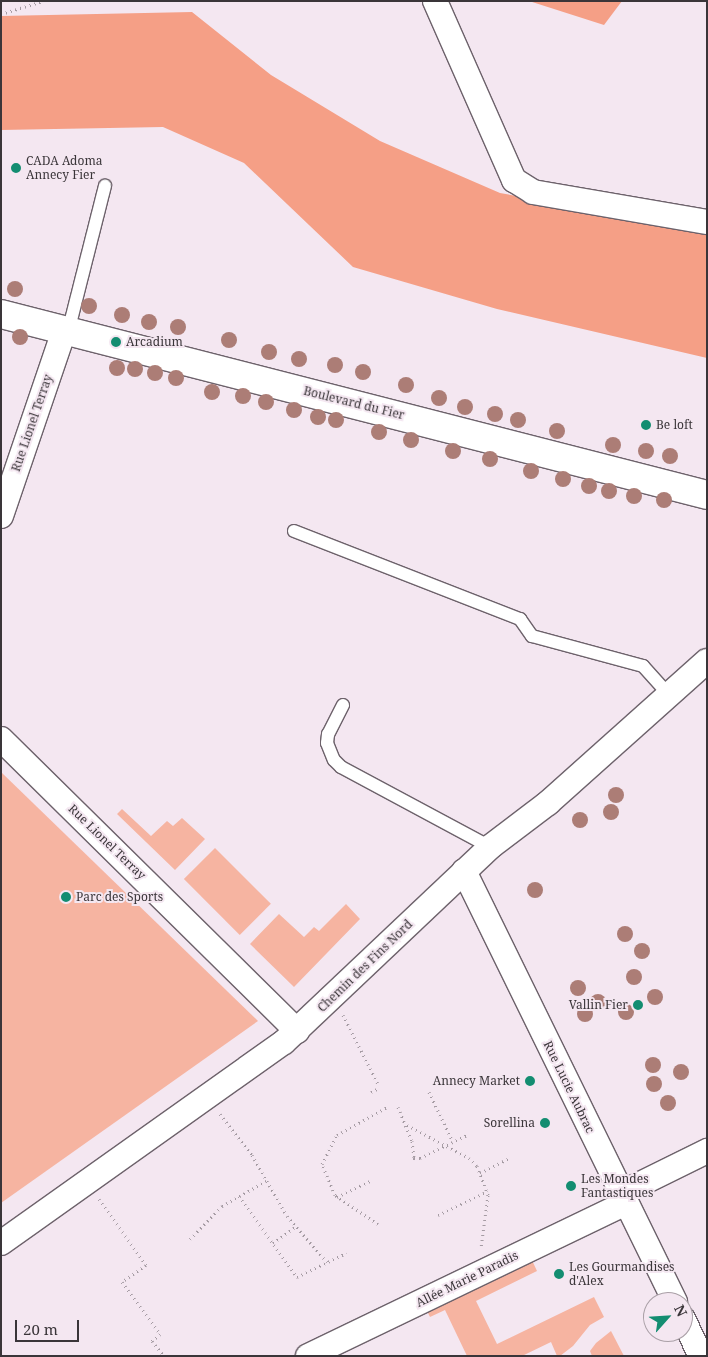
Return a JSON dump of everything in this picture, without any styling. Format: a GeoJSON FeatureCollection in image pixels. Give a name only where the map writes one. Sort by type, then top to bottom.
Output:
{"type":"FeatureCollection","features":[{"type":"Feature","properties":{"kind":"main road","name":"Boulevard du Fier"},"geometry":{"type":"LineString","coordinates":[[1,314],[707,495]]}},
{"type":"Feature","properties":{"kind":"street"},"geometry":{"type":"LineString","coordinates":[[435,1],[514,180],[533,192],[707,222]]}},
{"type":"Feature","properties":{"kind":"street","name":"Rue Lionel Terray"},"geometry":{"type":"LineString","coordinates":[[1,516],[66,331]]}},
{"type":"Feature","properties":{"kind":"street","name":"Chemin des Fins Nord"},"geometry":{"type":"LineString","coordinates":[[1,1243],[207,1098],[297,1031],[490,847],[548,803],[707,661]]}},
{"type":"Feature","properties":{"kind":"street","name":"Rue Lionel Terray"},"geometry":{"type":"LineString","coordinates":[[1,739],[297,1031]]}},
{"type":"Feature","properties":{"kind":"street","name":"Rue Lucie Aubrac"},"geometry":{"type":"LineString","coordinates":[[464,871],[669,1292]]}},
{"type":"Feature","properties":{"kind":"street","name":"Allée Marie Paradis"},"geometry":{"type":"LineString","coordinates":[[308,1356],[488,1269],[624,1198],[707,1151]]}},
{"type":"Feature","properties":{"kind":"street"},"geometry":{"type":"LineString","coordinates":[[693,1341],[700,1356]]}},
{"type":"Feature","properties":{"kind":"lane"},"geometry":{"type":"LineString","coordinates":[[66,331],[106,186]]}},
{"type":"Feature","properties":{"kind":"lane"},"geometry":{"type":"LineString","coordinates":[[294,531],[520,619],[532,636],[643,666],[669,695]]}},
{"type":"Feature","properties":{"kind":"lane"},"geometry":{"type":"LineString","coordinates":[[343,705],[328,734],[328,743],[334,760],[341,767],[490,847]]}},
{"type":"Feature","properties":{"kind":"path"},"geometry":{"type":"LineString","coordinates":[[1,14],[42,1]]}},
{"type":"Feature","properties":{"kind":"path"},"geometry":{"type":"LineString","coordinates":[[331,999],[340,1009],[378,1084]]}},
{"type":"Feature","properties":{"kind":"path"},"geometry":{"type":"LineString","coordinates":[[371,1092],[377,1089]]}},
{"type":"Feature","properties":{"kind":"path"},"geometry":{"type":"LineString","coordinates":[[428,1092],[453,1142]]}},
{"type":"Feature","properties":{"kind":"path"},"geometry":{"type":"LineString","coordinates":[[207,1098],[248,1149],[295,1227],[327,1262]]}},
{"type":"Feature","properties":{"kind":"path"},"geometry":{"type":"LineString","coordinates":[[378,1224],[337,1197],[322,1168],[332,1140],[349,1126],[388,1107]]}},
{"type":"Feature","properties":{"kind":"path"},"geometry":{"type":"LineString","coordinates":[[398,1107],[407,1125],[412,1158],[468,1135]]}},
{"type":"Feature","properties":{"kind":"path"},"geometry":{"type":"LineString","coordinates":[[407,1125],[469,1158],[480,1173],[488,1191],[481,1254],[488,1269]]}},
{"type":"Feature","properties":{"kind":"path"},"geometry":{"type":"LineString","coordinates":[[480,1173],[510,1158]]}},
{"type":"Feature","properties":{"kind":"path"},"geometry":{"type":"LineString","coordinates":[[190,1239],[222,1206],[266,1181]]}},
{"type":"Feature","properties":{"kind":"path"},"geometry":{"type":"LineString","coordinates":[[337,1197],[370,1181]]}},
{"type":"Feature","properties":{"kind":"path"},"geometry":{"type":"LineString","coordinates":[[87,1182],[146,1265],[122,1282],[160,1334],[152,1341],[164,1356]]}},
{"type":"Feature","properties":{"kind":"path"},"geometry":{"type":"LineString","coordinates":[[438,1216],[488,1191]]}},
{"type":"Feature","properties":{"kind":"path"},"geometry":{"type":"LineString","coordinates":[[239,1196],[297,1277],[346,1253]]}},
{"type":"Feature","properties":{"kind":"path"},"geometry":{"type":"LineString","coordinates":[[273,1244],[295,1227]]}},
{"type":"Feature","properties":{"kind":"shaded area"},"geometry":{"type":"Polygon","coordinates":[[[529,1],[622,1],[604,25],[529,1]]]}},
{"type":"Feature","properties":{"kind":"shaded area"},"geometry":{"type":"Polygon","coordinates":[[[192,12],[271,75],[380,141],[500,193],[707,231],[707,358],[497,309],[353,267],[244,163],[163,127],[1,130],[1,16],[192,12]]]}},
{"type":"Feature","properties":{"kind":"shaded area","name":"Parc des Sports"},"geometry":{"type":"Polygon","coordinates":[[[1,772],[258,1021],[1,1203],[1,772]]]}},
{"type":"Feature","properties":{"kind":"shaded area"},"geometry":{"type":"Polygon","coordinates":[[[122,809],[151,836],[167,821],[173,826],[182,818],[205,839],[175,870],[117,814],[122,809]]]}},
{"type":"Feature","properties":{"kind":"shaded area"},"geometry":{"type":"Polygon","coordinates":[[[215,848],[271,904],[240,935],[184,879],[215,848]]]}},
{"type":"Feature","properties":{"kind":"shaded area"},"geometry":{"type":"Polygon","coordinates":[[[346,904],[360,919],[294,987],[250,944],[279,914],[304,937],[314,927],[319,931],[346,904]]]}},
{"type":"Feature","properties":{"kind":"shaded area"},"geometry":{"type":"Polygon","coordinates":[[[530,1256],[537,1271],[476,1301],[497,1344],[594,1297],[604,1317],[590,1325],[573,1346],[560,1356],[557,1356],[551,1342],[522,1356],[467,1356],[445,1310],[430,1317],[424,1305],[530,1256]]]}},
{"type":"Feature","properties":{"kind":"shaded area"},"geometry":{"type":"Polygon","coordinates":[[[611,1331],[624,1356],[592,1356],[590,1351],[596,1343],[611,1331]]]}},
{"type":"Feature","properties":{"kind":"place","name":"CADA Adoma Annecy Fier"},"geometry":{"type":"Point","coordinates":[16,168]}},
{"type":"Feature","properties":{"kind":"place","name":"Arcadium"},"geometry":{"type":"Point","coordinates":[116,342]}},
{"type":"Feature","properties":{"kind":"place","name":"Be loft"},"geometry":{"type":"Point","coordinates":[646,425]}},
{"type":"Feature","properties":{"kind":"place","name":"Parc des Sports"},"geometry":{"type":"Point","coordinates":[66,897]}},
{"type":"Feature","properties":{"kind":"place","name":"Vallin Fier"},"geometry":{"type":"Point","coordinates":[638,1005]}},
{"type":"Feature","properties":{"kind":"place","name":"Annecy Market"},"geometry":{"type":"Point","coordinates":[530,1081]}},
{"type":"Feature","properties":{"kind":"place","name":"Sorellina"},"geometry":{"type":"Point","coordinates":[545,1123]}},
{"type":"Feature","properties":{"kind":"place","name":"Les Mondes Fantastiques"},"geometry":{"type":"Point","coordinates":[571,1186]}},
{"type":"Feature","properties":{"kind":"place","name":"Les Gourmandises d'Alex"},"geometry":{"type":"Point","coordinates":[559,1274]}}]}
